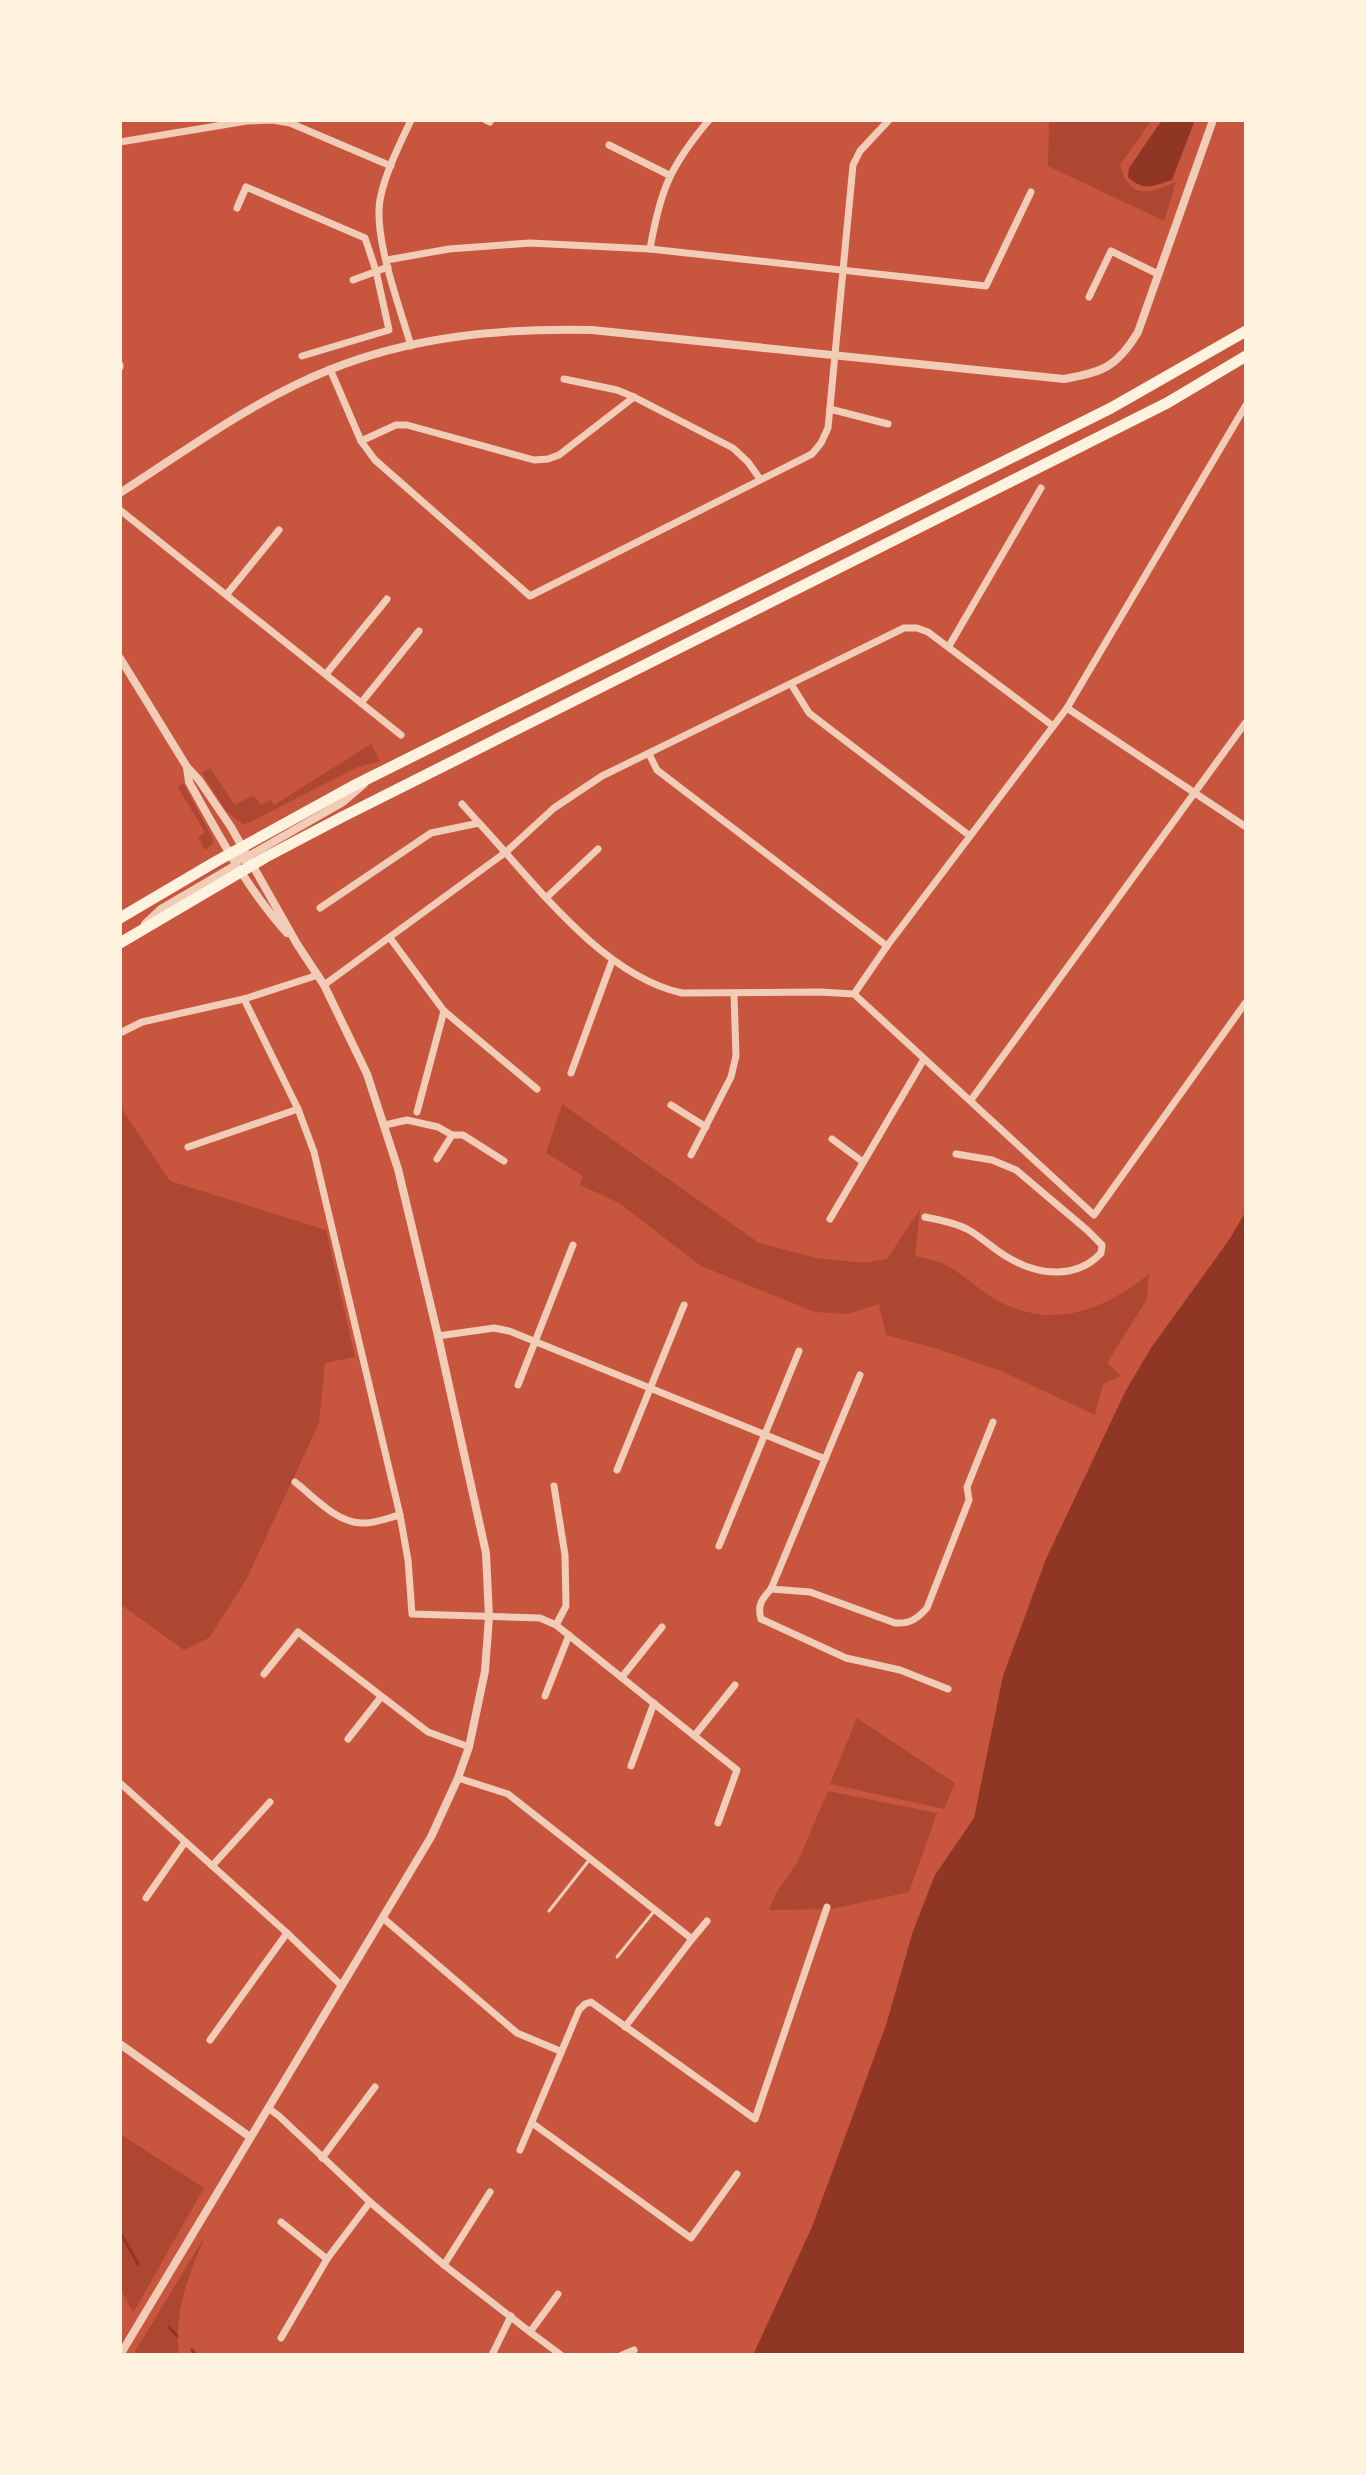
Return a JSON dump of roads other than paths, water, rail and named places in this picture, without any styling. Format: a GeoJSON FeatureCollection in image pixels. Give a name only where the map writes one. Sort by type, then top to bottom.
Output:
{"type":"FeatureCollection","features":[{"type":"Feature","properties":{"kind":"main road"},"geometry":{"type":"LineString","coordinates":[[120,943],[373,776],[1111,408],[1246,331]]}},
{"type":"Feature","properties":{"kind":"main road"},"geometry":{"type":"LineString","coordinates":[[120,918],[247,857],[342,817],[1167,403],[1246,356]]}},
{"type":"Feature","properties":{"kind":"street"},"geometry":{"type":"LineString","coordinates":[[120,142],[247,121],[273,120],[290,123],[391,166]]}},
{"type":"Feature","properties":{"kind":"street"},"geometry":{"type":"LineString","coordinates":[[411,120],[380,197],[378,219],[411,346]]}},
{"type":"Feature","properties":{"kind":"street"},"geometry":{"type":"LineString","coordinates":[[650,249],[657,208],[669,175],[690,142],[709,120]]}},
{"type":"Feature","properties":{"kind":"street"},"geometry":{"type":"LineString","coordinates":[[330,369],[361,441],[375,460],[530,596],[812,454],[821,443],[828,428],[853,165],[860,151],[889,120]]}},
{"type":"Feature","properties":{"kind":"street"},"geometry":{"type":"LineString","coordinates":[[120,493],[251,408],[330,369],[411,346],[484,333],[530,329],[592,330],[1064,379],[1091,374],[1111,366],[1126,351],[1138,332],[1213,120]]}},
{"type":"Feature","properties":{"kind":"street"},"geometry":{"type":"LineString","coordinates":[[609,145],[669,175]]}},
{"type":"Feature","properties":{"kind":"street"},"geometry":{"type":"LineString","coordinates":[[237,208],[246,187],[365,238],[389,330],[302,356]]}},
{"type":"Feature","properties":{"kind":"street"},"geometry":{"type":"LineString","coordinates":[[353,280],[388,264],[449,249],[530,243],[650,249],[986,286],[1031,192]]}},
{"type":"Feature","properties":{"kind":"street"},"geometry":{"type":"LineString","coordinates":[[1089,297],[1111,251],[1158,274]]}},
{"type":"Feature","properties":{"kind":"street"},"geometry":{"type":"LineString","coordinates":[[564,379],[617,390],[634,397],[733,448],[760,479]]}},
{"type":"Feature","properties":{"kind":"street"},"geometry":{"type":"LineString","coordinates":[[361,441],[396,425],[407,425],[534,460],[548,459],[559,455],[634,397]]}},
{"type":"Feature","properties":{"kind":"street"},"geometry":{"type":"LineString","coordinates":[[854,994],[1067,708],[1246,405]]}},
{"type":"Feature","properties":{"kind":"street"},"geometry":{"type":"LineString","coordinates":[[830,409],[888,424]]}},
{"type":"Feature","properties":{"kind":"street"},"geometry":{"type":"LineString","coordinates":[[949,646],[1041,488]]}},
{"type":"Feature","properties":{"kind":"street"},"geometry":{"type":"LineString","coordinates":[[120,510],[401,735]]}},
{"type":"Feature","properties":{"kind":"street"},"geometry":{"type":"LineString","coordinates":[[227,594],[279,530]]}},
{"type":"Feature","properties":{"kind":"street"},"geometry":{"type":"LineString","coordinates":[[326,674],[387,599]]}},
{"type":"Feature","properties":{"kind":"street"},"geometry":{"type":"LineString","coordinates":[[324,985],[506,852],[581,788],[904,628],[917,628],[949,646],[1053,726]]}},
{"type":"Feature","properties":{"kind":"street"},"geometry":{"type":"LineString","coordinates":[[361,703],[419,631]]}},
{"type":"Feature","properties":{"kind":"street"},"geometry":{"type":"LineString","coordinates":[[120,658],[187,767],[199,780],[324,985],[367,1074],[385,1125],[438,1336],[486,1553],[489,1617],[485,1671],[469,1747],[431,1837],[120,2355]]}},
{"type":"Feature","properties":{"kind":"street"},"geometry":{"type":"LineString","coordinates":[[791,684],[809,713],[970,836]]}},
{"type":"Feature","properties":{"kind":"street"},"geometry":{"type":"LineString","coordinates":[[1067,708],[1246,827]]}},
{"type":"Feature","properties":{"kind":"street"},"geometry":{"type":"LineString","coordinates":[[971,1100],[1246,722]]}},
{"type":"Feature","properties":{"kind":"street"},"geometry":{"type":"LineString","coordinates":[[649,754],[657,770],[887,946]]}},
{"type":"Feature","properties":{"kind":"street"},"geometry":{"type":"LineString","coordinates":[[187,767],[189,782],[236,864],[271,915],[297,944]]}},
{"type":"Feature","properties":{"kind":"street"},"geometry":{"type":"LineString","coordinates":[[462,804],[589,942],[612,961],[660,989],[682,993],[854,994],[1094,1215],[1246,1002]]}},
{"type":"Feature","properties":{"kind":"street"},"geometry":{"type":"LineString","coordinates":[[320,908],[431,833],[479,823]]}},
{"type":"Feature","properties":{"kind":"street"},"geometry":{"type":"LineString","coordinates":[[547,897],[598,849]]}},
{"type":"Feature","properties":{"kind":"street"},"geometry":{"type":"LineString","coordinates":[[390,938],[444,1011],[537,1089]]}},
{"type":"Feature","properties":{"kind":"street"},"geometry":{"type":"LineString","coordinates":[[571,1073],[612,961]]}},
{"type":"Feature","properties":{"kind":"street"},"geometry":{"type":"LineString","coordinates":[[120,1033],[142,1022],[244,999],[318,975]]}},
{"type":"Feature","properties":{"kind":"street"},"geometry":{"type":"LineString","coordinates":[[691,1155],[731,1077],[736,1056],[734,994]]}},
{"type":"Feature","properties":{"kind":"street"},"geometry":{"type":"LineString","coordinates":[[244,999],[298,1109],[314,1152],[400,1515],[408,1560],[412,1614],[540,1618],[556,1625],[737,1770],[718,1823]]}},
{"type":"Feature","properties":{"kind":"street"},"geometry":{"type":"LineString","coordinates":[[417,1112],[444,1011]]}},
{"type":"Feature","properties":{"kind":"street"},"geometry":{"type":"LineString","coordinates":[[830,1219],[924,1059]]}},
{"type":"Feature","properties":{"kind":"street"},"geometry":{"type":"LineString","coordinates":[[671,1105],[706,1127]]}},
{"type":"Feature","properties":{"kind":"street"},"geometry":{"type":"LineString","coordinates":[[188,1147],[298,1109]]}},
{"type":"Feature","properties":{"kind":"street"},"geometry":{"type":"LineString","coordinates":[[385,1125],[407,1120],[438,1127],[452,1135],[463,1135],[504,1161]]}},
{"type":"Feature","properties":{"kind":"street"},"geometry":{"type":"LineString","coordinates":[[437,1159],[452,1135]]}},
{"type":"Feature","properties":{"kind":"street"},"geometry":{"type":"LineString","coordinates":[[832,1139],[863,1162]]}},
{"type":"Feature","properties":{"kind":"street"},"geometry":{"type":"LineString","coordinates":[[1016,1170],[1027,1153]]}},
{"type":"Feature","properties":{"kind":"street"},"geometry":{"type":"LineString","coordinates":[[925,1217],[949,1221],[969,1230],[1008,1258],[1041,1272],[1069,1271],[1095,1260],[1101,1253],[1102,1245],[1016,1170],[992,1160],[956,1154]]}},
{"type":"Feature","properties":{"kind":"street"},"geometry":{"type":"LineString","coordinates":[[518,1385],[573,1245]]}},
{"type":"Feature","properties":{"kind":"street"},"geometry":{"type":"LineString","coordinates":[[617,1470],[684,1305]]}},
{"type":"Feature","properties":{"kind":"street"},"geometry":{"type":"LineString","coordinates":[[438,1336],[494,1328],[825,1459]]}},
{"type":"Feature","properties":{"kind":"street"},"geometry":{"type":"LineString","coordinates":[[719,1546],[799,1351]]}},
{"type":"Feature","properties":{"kind":"street"},"geometry":{"type":"LineString","coordinates":[[860,1375],[771,1589],[761,1600],[761,1619],[846,1658],[900,1670],[948,1689]]}},
{"type":"Feature","properties":{"kind":"street"},"geometry":{"type":"LineString","coordinates":[[771,1589],[810,1592],[895,1623],[908,1624],[919,1617],[927,1608],[969,1500],[967,1487],[993,1422]]}},
{"type":"Feature","properties":{"kind":"street"},"geometry":{"type":"LineString","coordinates":[[295,1482],[339,1517],[352,1522],[364,1524],[400,1515]]}},
{"type":"Feature","properties":{"kind":"street"},"geometry":{"type":"LineString","coordinates":[[554,1486],[565,1555],[566,1606],[556,1625]]}},
{"type":"Feature","properties":{"kind":"street"},"geometry":{"type":"LineString","coordinates":[[622,1677],[662,1627]]}},
{"type":"Feature","properties":{"kind":"street"},"geometry":{"type":"LineString","coordinates":[[264,1674],[298,1632],[428,1732],[469,1747]]}},
{"type":"Feature","properties":{"kind":"street"},"geometry":{"type":"LineString","coordinates":[[545,1696],[569,1635]]}},
{"type":"Feature","properties":{"kind":"street"},"geometry":{"type":"LineString","coordinates":[[695,1735],[735,1685]]}},
{"type":"Feature","properties":{"kind":"street"},"geometry":{"type":"LineString","coordinates":[[348,1739],[381,1697]]}},
{"type":"Feature","properties":{"kind":"street"},"geometry":{"type":"LineString","coordinates":[[631,1766],[654,1703]]}},
{"type":"Feature","properties":{"kind":"street"},"geometry":{"type":"LineString","coordinates":[[458,1778],[508,1794],[692,1939]]}},
{"type":"Feature","properties":{"kind":"street"},"geometry":{"type":"LineString","coordinates":[[120,1783],[342,1986]]}},
{"type":"Feature","properties":{"kind":"street"},"geometry":{"type":"LineString","coordinates":[[212,1866],[270,1802]]}},
{"type":"Feature","properties":{"kind":"street"},"geometry":{"type":"LineString","coordinates":[[146,1898],[185,1842]]}},
{"type":"Feature","properties":{"kind":"street"},"geometry":{"type":"LineString","coordinates":[[520,2150],[579,2010],[591,2002],[755,2119],[827,1907]]}},
{"type":"Feature","properties":{"kind":"street"},"geometry":{"type":"LineString","coordinates":[[383,1918],[517,2033],[560,2051]]}},
{"type":"Feature","properties":{"kind":"street"},"geometry":{"type":"LineString","coordinates":[[625,2027],[707,1921]]}},
{"type":"Feature","properties":{"kind":"street"},"geometry":{"type":"LineString","coordinates":[[210,2040],[287,1933]]}},
{"type":"Feature","properties":{"kind":"street"},"geometry":{"type":"LineString","coordinates":[[120,2044],[250,2137]]}},
{"type":"Feature","properties":{"kind":"street"},"geometry":{"type":"LineString","coordinates":[[322,2158],[375,2087]]}},
{"type":"Feature","properties":{"kind":"street"},"geometry":{"type":"LineString","coordinates":[[268,2108],[444,2265],[561,2355]]}},
{"type":"Feature","properties":{"kind":"street"},"geometry":{"type":"LineString","coordinates":[[532,2123],[691,2238],[737,2174]]}},
{"type":"Feature","properties":{"kind":"street"},"geometry":{"type":"LineString","coordinates":[[444,2265],[490,2192]]}},
{"type":"Feature","properties":{"kind":"street"},"geometry":{"type":"LineString","coordinates":[[281,2338],[327,2259],[370,2202]]}},
{"type":"Feature","properties":{"kind":"street"},"geometry":{"type":"LineString","coordinates":[[281,2222],[327,2259]]}},
{"type":"Feature","properties":{"kind":"street"},"geometry":{"type":"LineString","coordinates":[[530,2332],[558,2294]]}},
{"type":"Feature","properties":{"kind":"street"},"geometry":{"type":"LineString","coordinates":[[492,2355],[511,2316]]}},
{"type":"Feature","properties":{"kind":"street"},"geometry":{"type":"LineString","coordinates":[[622,2355],[634,2350]]}},
{"type":"Feature","properties":{"kind":"lane"},"geometry":{"type":"LineString","coordinates":[[549,1911],[590,1859]]}},
{"type":"Feature","properties":{"kind":"lane"},"geometry":{"type":"LineString","coordinates":[[617,1957],[655,1910]]}},
{"type":"Feature","properties":{"kind":"waterway"},"geometry":{"type":"LineString","coordinates":[[120,2232],[138,2264]]}},
{"type":"Feature","properties":{"kind":"waterway"},"geometry":{"type":"LineString","coordinates":[[169,2327],[177,2336]]}},
{"type":"Feature","properties":{"kind":"waterway"},"geometry":{"type":"LineString","coordinates":[[192,2350],[196,2355]]}}]}
